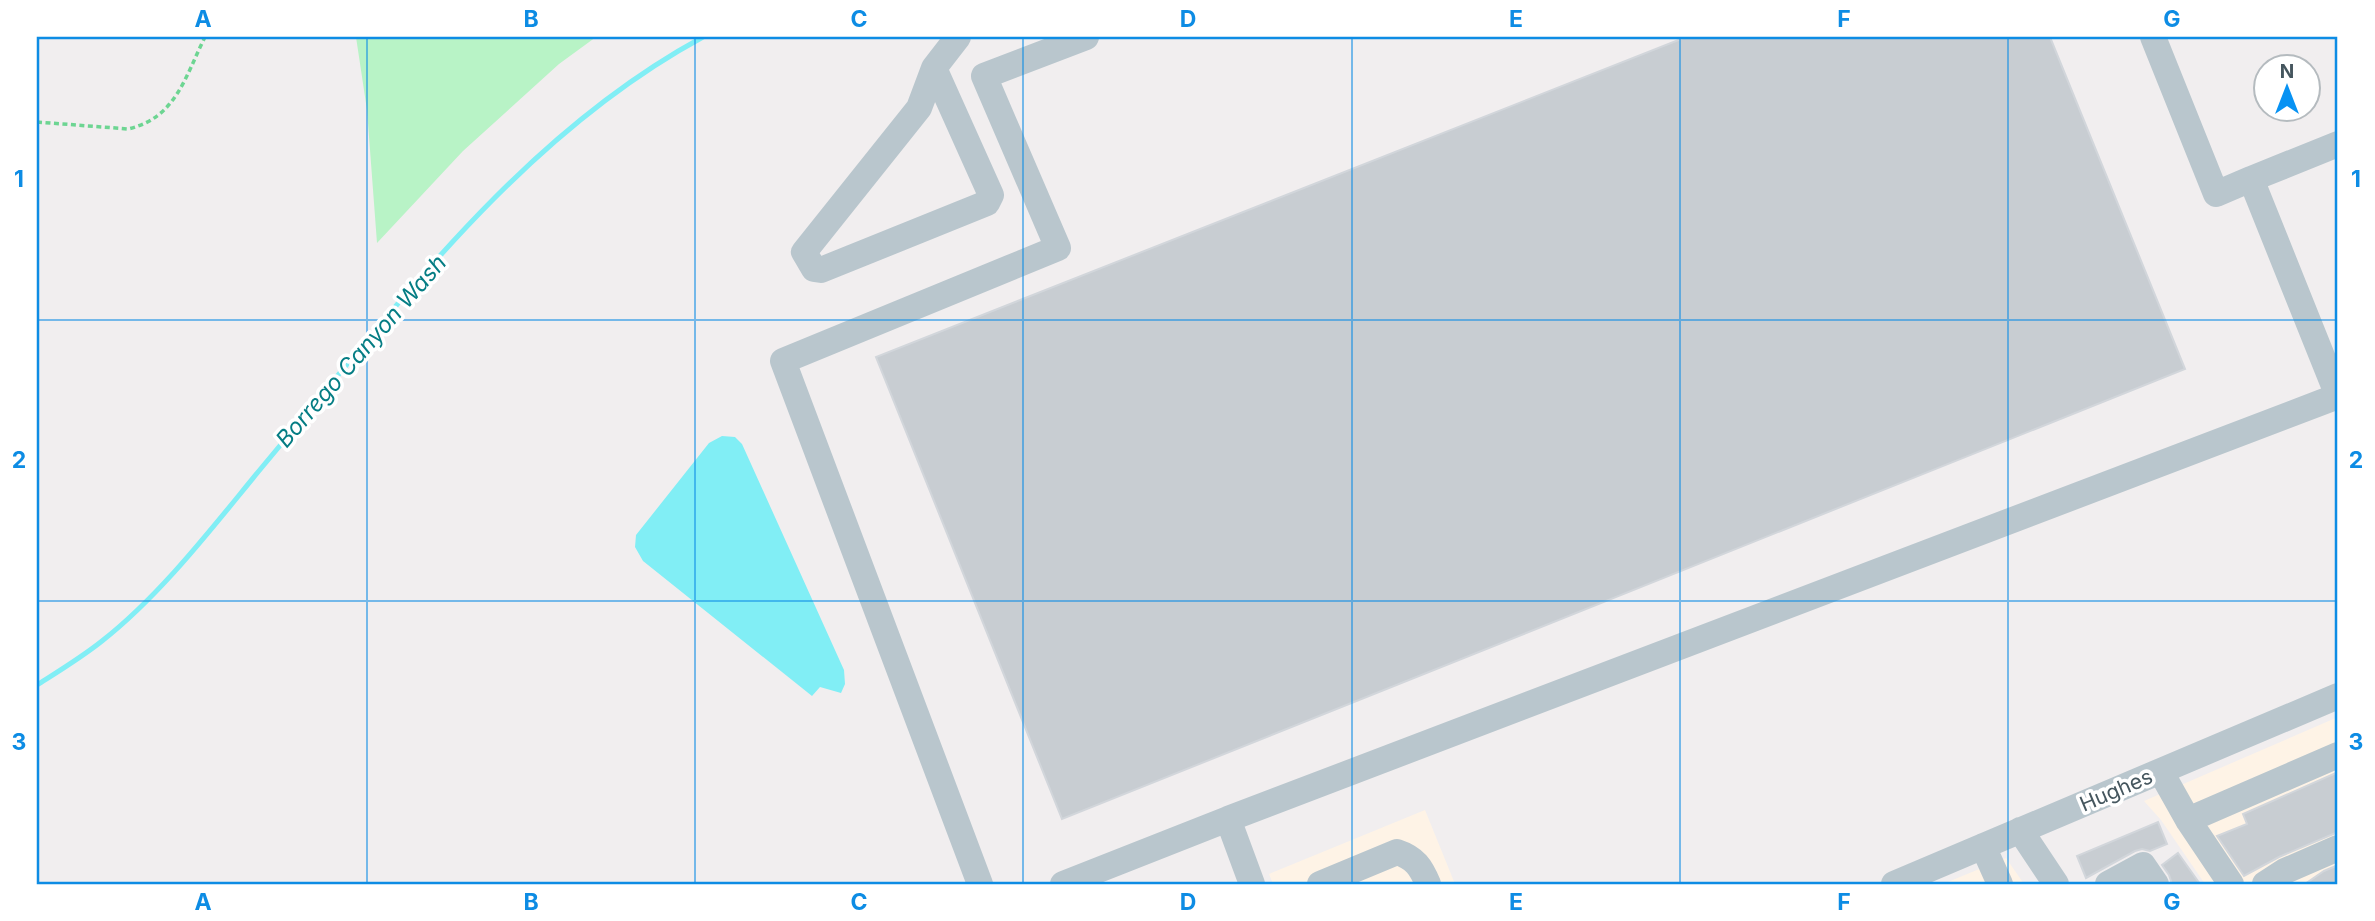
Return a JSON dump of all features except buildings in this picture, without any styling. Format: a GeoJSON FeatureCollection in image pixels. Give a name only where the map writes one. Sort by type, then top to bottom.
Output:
{"type":"FeatureCollection","features":[{"type":"Feature","properties":{"kind":"street"},"geometry":{"type":"LineString","coordinates":[[934,68],[991,195],[987,203],[821,270],[814,269],[804,252],[919,108],[934,68],[958,37]]}},
{"type":"Feature","properties":{"kind":"street"},"geometry":{"type":"LineString","coordinates":[[980,884],[783,361],[1058,248],[984,76],[1086,37]]}},
{"type":"Feature","properties":{"kind":"street"},"geometry":{"type":"LineString","coordinates":[[2153,37],[2216,194],[2338,144]]}},
{"type":"Feature","properties":{"kind":"street"},"geometry":{"type":"LineString","coordinates":[[1063,884],[2338,397],[2250,179]]}},
{"type":"Feature","properties":{"kind":"street","name":"Hughes"},"geometry":{"type":"LineString","coordinates":[[1894,884],[2338,696]]}},
{"type":"Feature","properties":{"kind":"street"},"geometry":{"type":"LineString","coordinates":[[2188,820],[2338,755]]}},
{"type":"Feature","properties":{"kind":"street"},"geometry":{"type":"LineString","coordinates":[[2161,772],[2188,820],[2231,884]]}},
{"type":"Feature","properties":{"kind":"street"},"geometry":{"type":"LineString","coordinates":[[1228,819],[1252,884]]}},
{"type":"Feature","properties":{"kind":"street"},"geometry":{"type":"LineString","coordinates":[[2020,830],[2056,884]]}},
{"type":"Feature","properties":{"kind":"street"},"geometry":{"type":"LineString","coordinates":[[1983,846],[2000,884]]}},
{"type":"Feature","properties":{"kind":"street"},"geometry":{"type":"LineString","coordinates":[[2265,884],[2284,871],[2338,848]]}},
{"type":"Feature","properties":{"kind":"street"},"geometry":{"type":"LineString","coordinates":[[1320,884],[1397,852],[1409,856],[1420,866],[1427,884]]}},
{"type":"Feature","properties":{"kind":"street"},"geometry":{"type":"LineString","coordinates":[[2108,884],[2143,865],[2156,884]]}},
{"type":"Feature","properties":{"kind":"path"},"geometry":{"type":"LineString","coordinates":[[37,122],[128,129],[156,120],[175,99],[205,37]]}},
{"type":"Feature","properties":{"kind":"shaded area"},"geometry":{"type":"Polygon","coordinates":[[[2338,717],[2338,884],[2205,884],[2161,820],[2144,801],[2338,717]]]}},
{"type":"Feature","properties":{"kind":"shaded area"},"geometry":{"type":"Polygon","coordinates":[[[1425,810],[1455,884],[1273,884],[1269,874],[1425,810]]]}},
{"type":"Feature","properties":{"kind":"shaded area"},"geometry":{"type":"Polygon","coordinates":[[[2006,858],[2024,884],[1943,884],[2006,858]]]}},
{"type":"Feature","properties":{"kind":"green space"},"geometry":{"type":"Polygon","coordinates":[[[356,37],[596,37],[559,64],[463,151],[377,243],[367,110],[356,37]]]}},
{"type":"Feature","properties":{"kind":"water"},"geometry":{"type":"Polygon","coordinates":[[[722,436],[735,437],[742,444],[844,670],[845,684],[841,693],[820,687],[812,696],[643,561],[635,547],[636,535],[709,443],[722,436]]]}},
{"type":"Feature","properties":{"kind":"waterway","name":"Borrego Canyon Wash"},"geometry":{"type":"LineString","coordinates":[[37,685],[102,641],[167,580],[412,288],[518,175],[575,124],[637,77],[703,37]]}}]}
